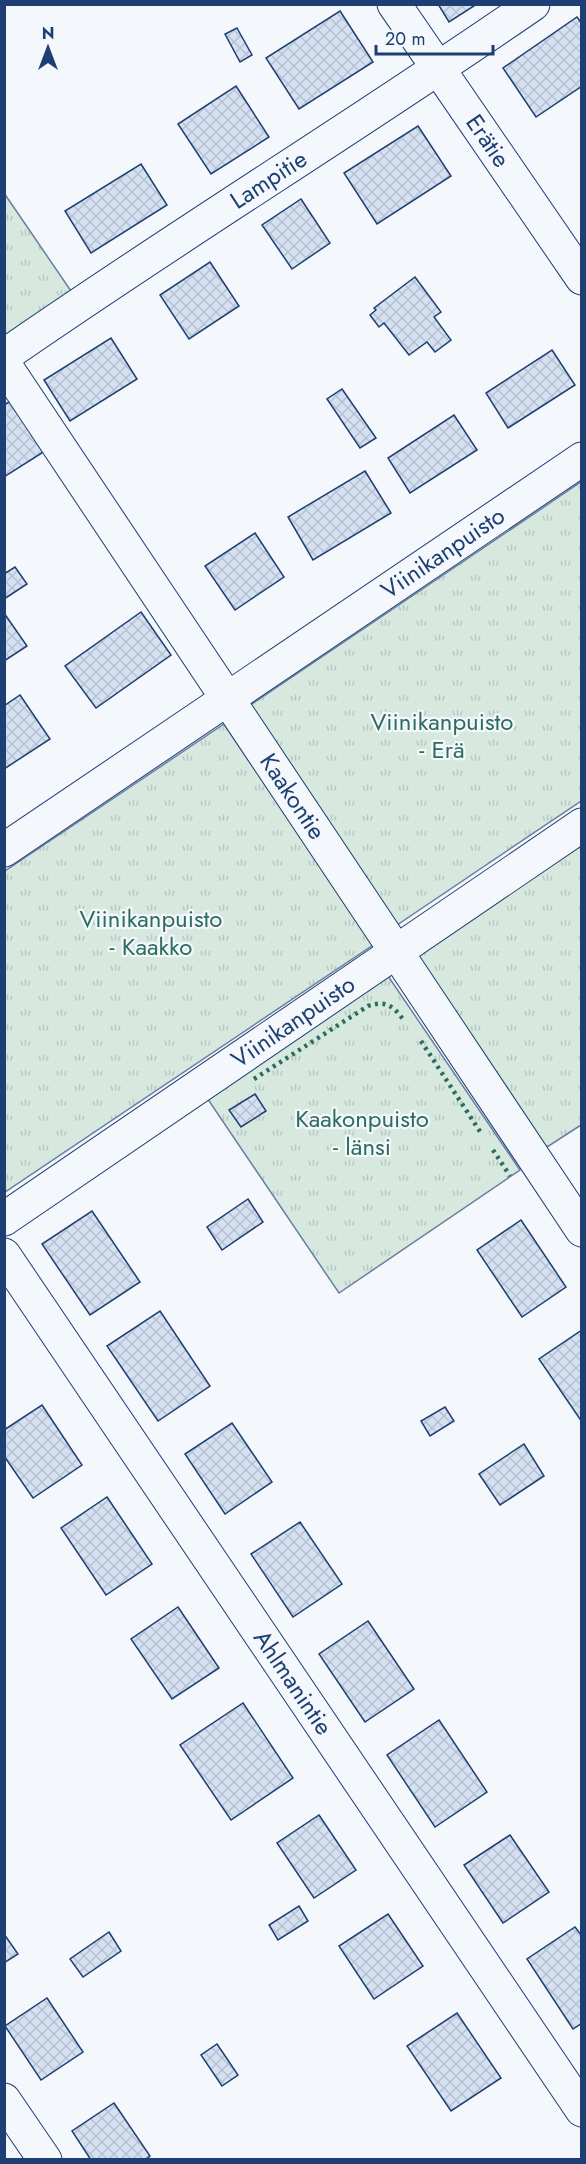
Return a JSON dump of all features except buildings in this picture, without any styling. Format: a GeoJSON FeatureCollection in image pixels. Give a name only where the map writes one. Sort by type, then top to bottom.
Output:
{"type":"FeatureCollection","features":[{"type":"Feature","properties":{"kind":"street","name":"Erätie"},"geometry":{"type":"LineString","coordinates":[[394,4],[582,278]]}},
{"type":"Feature","properties":{"kind":"street","name":"Lampitie"},"geometry":{"type":"LineString","coordinates":[[4,356],[92,295],[438,70],[533,4]]}},
{"type":"Feature","properties":{"kind":"street","name":"Kaakontie"},"geometry":{"type":"LineString","coordinates":[[4,364],[229,698],[395,954],[582,1230]]}},
{"type":"Feature","properties":{"kind":"street","name":"Viinikanpuisto"},"geometry":{"type":"LineString","coordinates":[[4,850],[582,459]]}},
{"type":"Feature","properties":{"kind":"street","name":"Viinikanpuisto"},"geometry":{"type":"LineString","coordinates":[[4,1219],[582,825]]}},
{"type":"Feature","properties":{"kind":"street","name":"Ahlmanintie"},"geometry":{"type":"LineString","coordinates":[[4,1255],[582,2110]]}},
{"type":"Feature","properties":{"kind":"street"},"geometry":{"type":"LineString","coordinates":[[4,2100],[45,2160]]}},
{"type":"Feature","properties":{"kind":"green space"},"geometry":{"type":"Polygon","coordinates":[[[4,193],[71,291],[4,336],[4,193]]]}},
{"type":"Feature","properties":{"kind":"green space","name":"Viinikanpuisto - Erä"},"geometry":{"type":"Polygon","coordinates":[[[581,482],[581,801],[397,925],[249,706],[581,482]]]}},
{"type":"Feature","properties":{"kind":"green space","name":"Viinikanpuisto - Kaakko"},"geometry":{"type":"Polygon","coordinates":[[[224,724],[373,945],[5,1192],[5,871],[224,724]]]}},
{"type":"Feature","properties":{"kind":"green space"},"geometry":{"type":"Polygon","coordinates":[[[581,845],[581,1125],[541,1151],[412,955],[581,845]]]}},
{"type":"Feature","properties":{"kind":"green space","name":"Kaakonpuisto - länsi"},"geometry":{"type":"Polygon","coordinates":[[[386,973],[520,1170],[339,1293],[205,1095],[386,973]]]}},
{"type":"Feature","properties":{"kind":"hedge"},"geometry":{"type":"LineString","coordinates":[[254,1079],[368,1006],[385,1004],[397,1011],[404,1021]]}},
{"type":"Feature","properties":{"kind":"hedge"},"geometry":{"type":"LineString","coordinates":[[421,1041],[481,1133]]}},
{"type":"Feature","properties":{"kind":"hedge"},"geometry":{"type":"LineString","coordinates":[[493,1150],[510,1176]]}}]}
